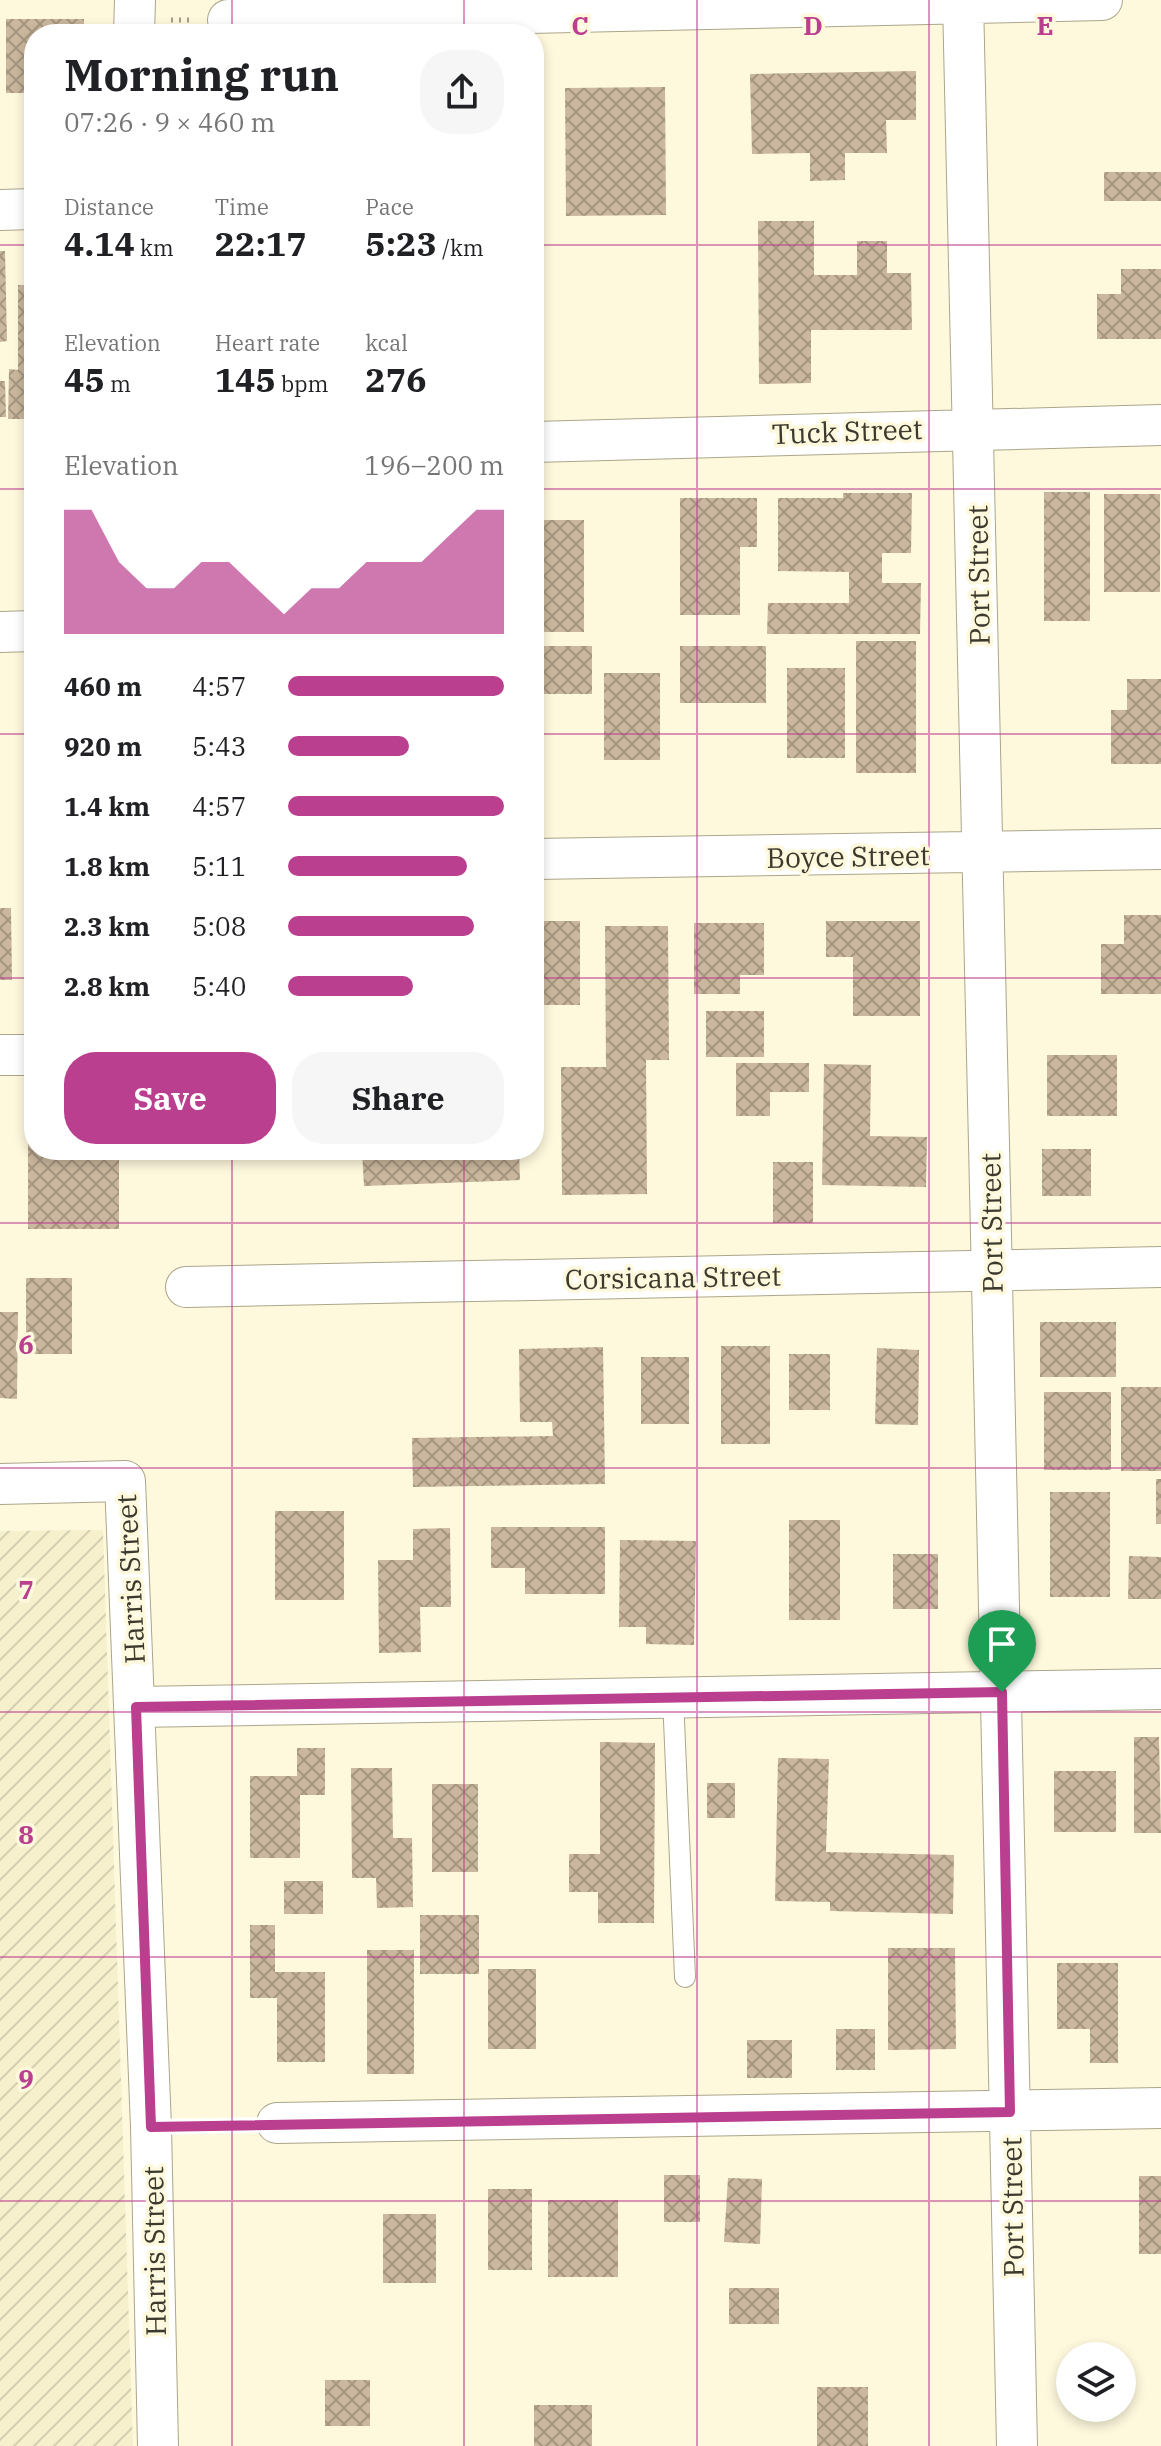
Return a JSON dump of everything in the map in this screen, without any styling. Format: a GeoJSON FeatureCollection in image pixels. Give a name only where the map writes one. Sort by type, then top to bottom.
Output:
{"type":"FeatureCollection","features":[{"type":"Feature","properties":{"kind":"street"},"geometry":{"type":"LineString","coordinates":[[135,0],[149,24]]}},
{"type":"Feature","properties":{"kind":"street"},"geometry":{"type":"LineString","coordinates":[[212,20],[1102,0]]}},
{"type":"Feature","properties":{"kind":"street","name":"Port Street"},"geometry":{"type":"LineString","coordinates":[[963,1],[985,854],[995,1523],[1002,1692],[1017,2446]]}},
{"type":"Feature","properties":{"kind":"street"},"geometry":{"type":"LineString","coordinates":[[0,210],[24,209]]}},
{"type":"Feature","properties":{"kind":"street","name":"Tuck Street"},"geometry":{"type":"LineString","coordinates":[[544,442],[975,427],[1161,425]]}},
{"type":"Feature","properties":{"kind":"street"},"geometry":{"type":"LineString","coordinates":[[0,632],[24,631]]}},
{"type":"Feature","properties":{"kind":"street","name":"Boyce Street"},"geometry":{"type":"LineString","coordinates":[[544,859],[1161,849]]}},
{"type":"Feature","properties":{"kind":"street"},"geometry":{"type":"LineString","coordinates":[[0,1055],[24,1055]]}},
{"type":"Feature","properties":{"kind":"street","name":"Corsicana Street"},"geometry":{"type":"LineString","coordinates":[[186,1287],[1161,1267]]}},
{"type":"Feature","properties":{"kind":"street","name":"Harris Street"},"geometry":{"type":"LineString","coordinates":[[0,1484],[125,1481],[151,2127],[158,2446]]}},
{"type":"Feature","properties":{"kind":"street"},"geometry":{"type":"LineString","coordinates":[[136,1707],[1161,1689]]}},
{"type":"Feature","properties":{"kind":"street"},"geometry":{"type":"LineString","coordinates":[[277,2123],[1161,2108]]}},
{"type":"Feature","properties":{"kind":"lane"},"geometry":{"type":"LineString","coordinates":[[673,1697],[685,1977]]}},
{"type":"Feature","properties":{"kind":"path"},"geometry":{"type":"LineString","coordinates":[[177,24],[212,20]]}},
{"type":"Feature","properties":{"kind":"path"},"geometry":{"type":"LineString","coordinates":[[151,2127],[277,2123]]}},
{"type":"Feature","properties":{"kind":"shaded area"},"geometry":{"type":"Polygon","coordinates":[[[103,1530],[133,2446],[0,2446],[0,1531],[103,1530]]]}},
{"type":"Feature","properties":{"kind":"building"},"geometry":{"type":"Polygon","coordinates":[[[6,19],[84,19],[84,24],[24,24],[24,93],[6,93],[6,19]]]}},
{"type":"Feature","properties":{"kind":"building"},"geometry":{"type":"Polygon","coordinates":[[[916,71],[916,120],[886,120],[887,153],[845,153],[845,180],[810,181],[810,153],[752,154],[750,74],[916,71]]]}},
{"type":"Feature","properties":{"kind":"building"},"geometry":{"type":"Polygon","coordinates":[[[665,87],[666,215],[566,216],[565,88],[665,87]]]}},
{"type":"Feature","properties":{"kind":"building"},"geometry":{"type":"Polygon","coordinates":[[[1104,172],[1161,172],[1161,201],[1104,201],[1104,172]]]}},
{"type":"Feature","properties":{"kind":"building"},"geometry":{"type":"Polygon","coordinates":[[[758,221],[814,221],[814,275],[857,275],[857,241],[887,241],[887,273],[911,273],[912,330],[811,330],[811,383],[759,384],[758,221]]]}},
{"type":"Feature","properties":{"kind":"building"},"geometry":{"type":"Polygon","coordinates":[[[0,251],[5,251],[7,341],[0,342],[0,251]]]}},
{"type":"Feature","properties":{"kind":"building"},"geometry":{"type":"Polygon","coordinates":[[[1121,269],[1161,269],[1161,339],[1097,339],[1097,294],[1121,294],[1121,269]]]}},
{"type":"Feature","properties":{"kind":"building"},"geometry":{"type":"Polygon","coordinates":[[[18,285],[24,285],[24,419],[8,419],[9,369],[18,370],[18,285]]]}},
{"type":"Feature","properties":{"kind":"building"},"geometry":{"type":"Polygon","coordinates":[[[0,381],[5,381],[6,417],[0,417],[0,381]]]}},
{"type":"Feature","properties":{"kind":"building"},"geometry":{"type":"Polygon","coordinates":[[[1044,492],[1090,492],[1090,621],[1044,621],[1044,492]]]}},
{"type":"Feature","properties":{"kind":"building"},"geometry":{"type":"Polygon","coordinates":[[[843,493],[912,493],[911,553],[882,553],[882,583],[921,583],[920,634],[767,634],[768,603],[849,603],[849,572],[778,571],[778,498],[843,498],[843,493]]]}},
{"type":"Feature","properties":{"kind":"building"},"geometry":{"type":"Polygon","coordinates":[[[1104,494],[1160,494],[1160,592],[1104,592],[1104,494]]]}},
{"type":"Feature","properties":{"kind":"building"},"geometry":{"type":"Polygon","coordinates":[[[680,498],[757,498],[757,547],[740,547],[740,615],[680,615],[680,498]]]}},
{"type":"Feature","properties":{"kind":"building"},"geometry":{"type":"Polygon","coordinates":[[[544,520],[584,520],[584,632],[544,632],[544,520]]]}},
{"type":"Feature","properties":{"kind":"building"},"geometry":{"type":"Polygon","coordinates":[[[856,641],[916,641],[916,773],[856,773],[856,641]]]}},
{"type":"Feature","properties":{"kind":"building"},"geometry":{"type":"Polygon","coordinates":[[[544,646],[592,646],[592,694],[544,694],[544,646]]]}},
{"type":"Feature","properties":{"kind":"building"},"geometry":{"type":"Polygon","coordinates":[[[680,646],[766,646],[766,703],[680,703],[680,646]]]}},
{"type":"Feature","properties":{"kind":"building"},"geometry":{"type":"Polygon","coordinates":[[[787,668],[845,668],[845,758],[787,758],[787,668]]]}},
{"type":"Feature","properties":{"kind":"building"},"geometry":{"type":"Polygon","coordinates":[[[604,673],[660,673],[660,760],[604,760],[604,673]]]}},
{"type":"Feature","properties":{"kind":"building"},"geometry":{"type":"Polygon","coordinates":[[[1127,679],[1161,679],[1161,764],[1111,764],[1111,710],[1127,710],[1127,679]]]}},
{"type":"Feature","properties":{"kind":"building"},"geometry":{"type":"Polygon","coordinates":[[[0,908],[11,908],[12,980],[0,980],[0,908]]]}},
{"type":"Feature","properties":{"kind":"building"},"geometry":{"type":"Polygon","coordinates":[[[1124,915],[1161,915],[1161,994],[1101,994],[1101,944],[1124,944],[1124,915]]]}},
{"type":"Feature","properties":{"kind":"building"},"geometry":{"type":"Polygon","coordinates":[[[544,921],[580,921],[580,1005],[544,1005],[544,921]]]}},
{"type":"Feature","properties":{"kind":"building"},"geometry":{"type":"Polygon","coordinates":[[[826,921],[920,921],[920,1016],[853,1016],[853,957],[826,957],[826,921]]]}},
{"type":"Feature","properties":{"kind":"building"},"geometry":{"type":"Polygon","coordinates":[[[694,923],[764,923],[764,975],[740,975],[740,994],[694,994],[694,923]]]}},
{"type":"Feature","properties":{"kind":"building"},"geometry":{"type":"Polygon","coordinates":[[[605,926],[668,926],[669,1060],[646,1060],[647,1194],[562,1195],[561,1067],[606,1067],[605,926]]]}},
{"type":"Feature","properties":{"kind":"building"},"geometry":{"type":"Polygon","coordinates":[[[706,1011],[764,1011],[764,1057],[706,1057],[706,1011]]]}},
{"type":"Feature","properties":{"kind":"building"},"geometry":{"type":"Polygon","coordinates":[[[1047,1055],[1117,1055],[1117,1116],[1047,1116],[1047,1055]]]}},
{"type":"Feature","properties":{"kind":"building"},"geometry":{"type":"Polygon","coordinates":[[[736,1063],[809,1063],[809,1092],[770,1092],[770,1116],[736,1116],[736,1063]]]}},
{"type":"Feature","properties":{"kind":"building"},"geometry":{"type":"Polygon","coordinates":[[[824,1064],[871,1065],[870,1136],[927,1137],[926,1187],[822,1185],[824,1064]]]}},
{"type":"Feature","properties":{"kind":"building"},"geometry":{"type":"Polygon","coordinates":[[[1042,1149],[1091,1149],[1091,1196],[1042,1196],[1042,1149]]]}},
{"type":"Feature","properties":{"kind":"building"},"geometry":{"type":"Polygon","coordinates":[[[28,1160],[119,1160],[119,1229],[28,1229],[28,1160]]]}},
{"type":"Feature","properties":{"kind":"building"},"geometry":{"type":"Polygon","coordinates":[[[363,1160],[519,1160],[520,1180],[364,1186],[363,1160]]]}},
{"type":"Feature","properties":{"kind":"building"},"geometry":{"type":"Polygon","coordinates":[[[773,1162],[813,1162],[813,1223],[773,1223],[773,1162]]]}},
{"type":"Feature","properties":{"kind":"building"},"geometry":{"type":"Polygon","coordinates":[[[26,1278],[72,1278],[72,1354],[26,1354],[26,1278]]]}},
{"type":"Feature","properties":{"kind":"building"},"geometry":{"type":"Polygon","coordinates":[[[0,1312],[18,1312],[17,1399],[0,1398],[0,1312]]]}},
{"type":"Feature","properties":{"kind":"building"},"geometry":{"type":"Polygon","coordinates":[[[1040,1322],[1116,1322],[1116,1377],[1040,1377],[1040,1322]]]}},
{"type":"Feature","properties":{"kind":"building"},"geometry":{"type":"Polygon","coordinates":[[[721,1346],[770,1346],[770,1444],[721,1444],[721,1346]]]}},
{"type":"Feature","properties":{"kind":"building"},"geometry":{"type":"Polygon","coordinates":[[[603,1347],[605,1484],[413,1487],[412,1438],[553,1436],[552,1422],[520,1422],[519,1349],[603,1347]]]}},
{"type":"Feature","properties":{"kind":"building"},"geometry":{"type":"Polygon","coordinates":[[[877,1348],[919,1350],[918,1425],[875,1424],[877,1348]]]}},
{"type":"Feature","properties":{"kind":"building"},"geometry":{"type":"Polygon","coordinates":[[[789,1354],[830,1354],[830,1410],[789,1410],[789,1354]]]}},
{"type":"Feature","properties":{"kind":"building"},"geometry":{"type":"Polygon","coordinates":[[[641,1357],[689,1357],[689,1424],[641,1424],[641,1357]]]}},
{"type":"Feature","properties":{"kind":"building"},"geometry":{"type":"Polygon","coordinates":[[[1121,1387],[1161,1387],[1161,1471],[1121,1471],[1121,1387]]]}},
{"type":"Feature","properties":{"kind":"building"},"geometry":{"type":"Polygon","coordinates":[[[1044,1392],[1111,1392],[1111,1470],[1044,1470],[1044,1392]]]}},
{"type":"Feature","properties":{"kind":"building"},"geometry":{"type":"Polygon","coordinates":[[[1156,1479],[1161,1479],[1161,1524],[1156,1524],[1156,1479]]]}},
{"type":"Feature","properties":{"kind":"building"},"geometry":{"type":"Polygon","coordinates":[[[1050,1492],[1110,1492],[1110,1597],[1050,1597],[1050,1492]]]}},
{"type":"Feature","properties":{"kind":"building"},"geometry":{"type":"Polygon","coordinates":[[[275,1511],[344,1511],[344,1600],[275,1600],[275,1511]]]}},
{"type":"Feature","properties":{"kind":"building"},"geometry":{"type":"Polygon","coordinates":[[[789,1520],[840,1520],[840,1620],[789,1620],[789,1520]]]}},
{"type":"Feature","properties":{"kind":"building"},"geometry":{"type":"Polygon","coordinates":[[[491,1527],[605,1527],[605,1594],[525,1594],[525,1568],[491,1568],[491,1527]]]}},
{"type":"Feature","properties":{"kind":"building"},"geometry":{"type":"Polygon","coordinates":[[[450,1528],[451,1607],[420,1607],[421,1652],[379,1653],[378,1560],[413,1560],[413,1529],[450,1528]]]}},
{"type":"Feature","properties":{"kind":"building"},"geometry":{"type":"Polygon","coordinates":[[[620,1540],[696,1541],[694,1645],[646,1644],[646,1627],[619,1627],[620,1540]]]}},
{"type":"Feature","properties":{"kind":"building"},"geometry":{"type":"Polygon","coordinates":[[[893,1554],[938,1554],[938,1609],[893,1609],[893,1554]]]}},
{"type":"Feature","properties":{"kind":"building"},"geometry":{"type":"Polygon","coordinates":[[[1129,1556],[1161,1557],[1161,1599],[1128,1599],[1129,1556]]]}},
{"type":"Feature","properties":{"kind":"building"},"geometry":{"type":"Polygon","coordinates":[[[1134,1737],[1159,1737],[1161,1833],[1134,1833],[1134,1737]]]}},
{"type":"Feature","properties":{"kind":"building"},"geometry":{"type":"Polygon","coordinates":[[[600,1742],[655,1743],[654,1923],[598,1923],[598,1892],[569,1892],[569,1854],[600,1854],[600,1742]]]}},
{"type":"Feature","properties":{"kind":"building"},"geometry":{"type":"Polygon","coordinates":[[[297,1748],[325,1748],[325,1795],[300,1795],[300,1858],[250,1858],[250,1776],[297,1776],[297,1748]]]}},
{"type":"Feature","properties":{"kind":"building"},"geometry":{"type":"Polygon","coordinates":[[[778,1758],[829,1759],[826,1852],[954,1855],[953,1914],[830,1911],[830,1902],[775,1901],[778,1758]]]}},
{"type":"Feature","properties":{"kind":"building"},"geometry":{"type":"Polygon","coordinates":[[[351,1768],[392,1768],[393,1838],[412,1838],[413,1907],[377,1908],[376,1878],[352,1878],[351,1768]]]}},
{"type":"Feature","properties":{"kind":"building"},"geometry":{"type":"Polygon","coordinates":[[[1054,1771],[1116,1771],[1116,1832],[1054,1832],[1054,1771]]]}},
{"type":"Feature","properties":{"kind":"building"},"geometry":{"type":"Polygon","coordinates":[[[707,1783],[735,1783],[735,1818],[707,1818],[707,1783]]]}},
{"type":"Feature","properties":{"kind":"building"},"geometry":{"type":"Polygon","coordinates":[[[432,1784],[478,1784],[478,1872],[432,1872],[432,1784]]]}},
{"type":"Feature","properties":{"kind":"building"},"geometry":{"type":"Polygon","coordinates":[[[284,1881],[323,1881],[323,1914],[284,1914],[284,1881]]]}},
{"type":"Feature","properties":{"kind":"building"},"geometry":{"type":"Polygon","coordinates":[[[420,1915],[479,1915],[479,1974],[420,1974],[420,1915]]]}},
{"type":"Feature","properties":{"kind":"building"},"geometry":{"type":"Polygon","coordinates":[[[250,1925],[275,1925],[275,1972],[325,1972],[325,2062],[277,2062],[277,1998],[250,1998],[250,1925]]]}},
{"type":"Feature","properties":{"kind":"building"},"geometry":{"type":"Polygon","coordinates":[[[888,1948],[955,1948],[956,2049],[888,2050],[888,1948]]]}},
{"type":"Feature","properties":{"kind":"building"},"geometry":{"type":"Polygon","coordinates":[[[367,1950],[414,1950],[414,2074],[367,2074],[367,1950]]]}},
{"type":"Feature","properties":{"kind":"building"},"geometry":{"type":"Polygon","coordinates":[[[1057,1963],[1118,1963],[1118,2063],[1090,2063],[1090,2029],[1057,2029],[1057,1963]]]}},
{"type":"Feature","properties":{"kind":"building"},"geometry":{"type":"Polygon","coordinates":[[[488,1969],[536,1969],[536,2049],[488,2049],[488,1969]]]}},
{"type":"Feature","properties":{"kind":"building"},"geometry":{"type":"Polygon","coordinates":[[[836,2029],[875,2029],[875,2070],[836,2070],[836,2029]]]}},
{"type":"Feature","properties":{"kind":"building"},"geometry":{"type":"Polygon","coordinates":[[[747,2040],[792,2040],[792,2078],[747,2078],[747,2040]]]}},
{"type":"Feature","properties":{"kind":"building"},"geometry":{"type":"Polygon","coordinates":[[[664,2175],[700,2175],[700,2222],[664,2222],[664,2175]]]}},
{"type":"Feature","properties":{"kind":"building"},"geometry":{"type":"Polygon","coordinates":[[[1139,2176],[1161,2176],[1161,2254],[1139,2254],[1139,2176]]]}},
{"type":"Feature","properties":{"kind":"building"},"geometry":{"type":"Polygon","coordinates":[[[728,2178],[762,2179],[760,2244],[724,2242],[728,2178]]]}},
{"type":"Feature","properties":{"kind":"building"},"geometry":{"type":"Polygon","coordinates":[[[488,2189],[532,2189],[532,2270],[488,2270],[488,2189]]]}},
{"type":"Feature","properties":{"kind":"building"},"geometry":{"type":"Polygon","coordinates":[[[548,2200],[618,2200],[618,2277],[548,2277],[548,2200]]]}},
{"type":"Feature","properties":{"kind":"building"},"geometry":{"type":"Polygon","coordinates":[[[383,2214],[436,2214],[436,2283],[383,2283],[383,2214]]]}},
{"type":"Feature","properties":{"kind":"building"},"geometry":{"type":"Polygon","coordinates":[[[729,2288],[779,2288],[779,2324],[729,2324],[729,2288]]]}},
{"type":"Feature","properties":{"kind":"building"},"geometry":{"type":"Polygon","coordinates":[[[325,2380],[370,2380],[370,2426],[325,2426],[325,2380]]]}},
{"type":"Feature","properties":{"kind":"building"},"geometry":{"type":"Polygon","coordinates":[[[817,2387],[868,2387],[868,2446],[817,2446],[817,2387]]]}},
{"type":"Feature","properties":{"kind":"building"},"geometry":{"type":"Polygon","coordinates":[[[534,2405],[592,2405],[592,2446],[534,2446],[534,2405]]]}},
{"type":"Feature","properties":{"kind":"route"},"geometry":{"type":"LineString","coordinates":[[1002,1692],[1010,2112],[151,2127],[136,1707],[1002,1692]]}}]}
